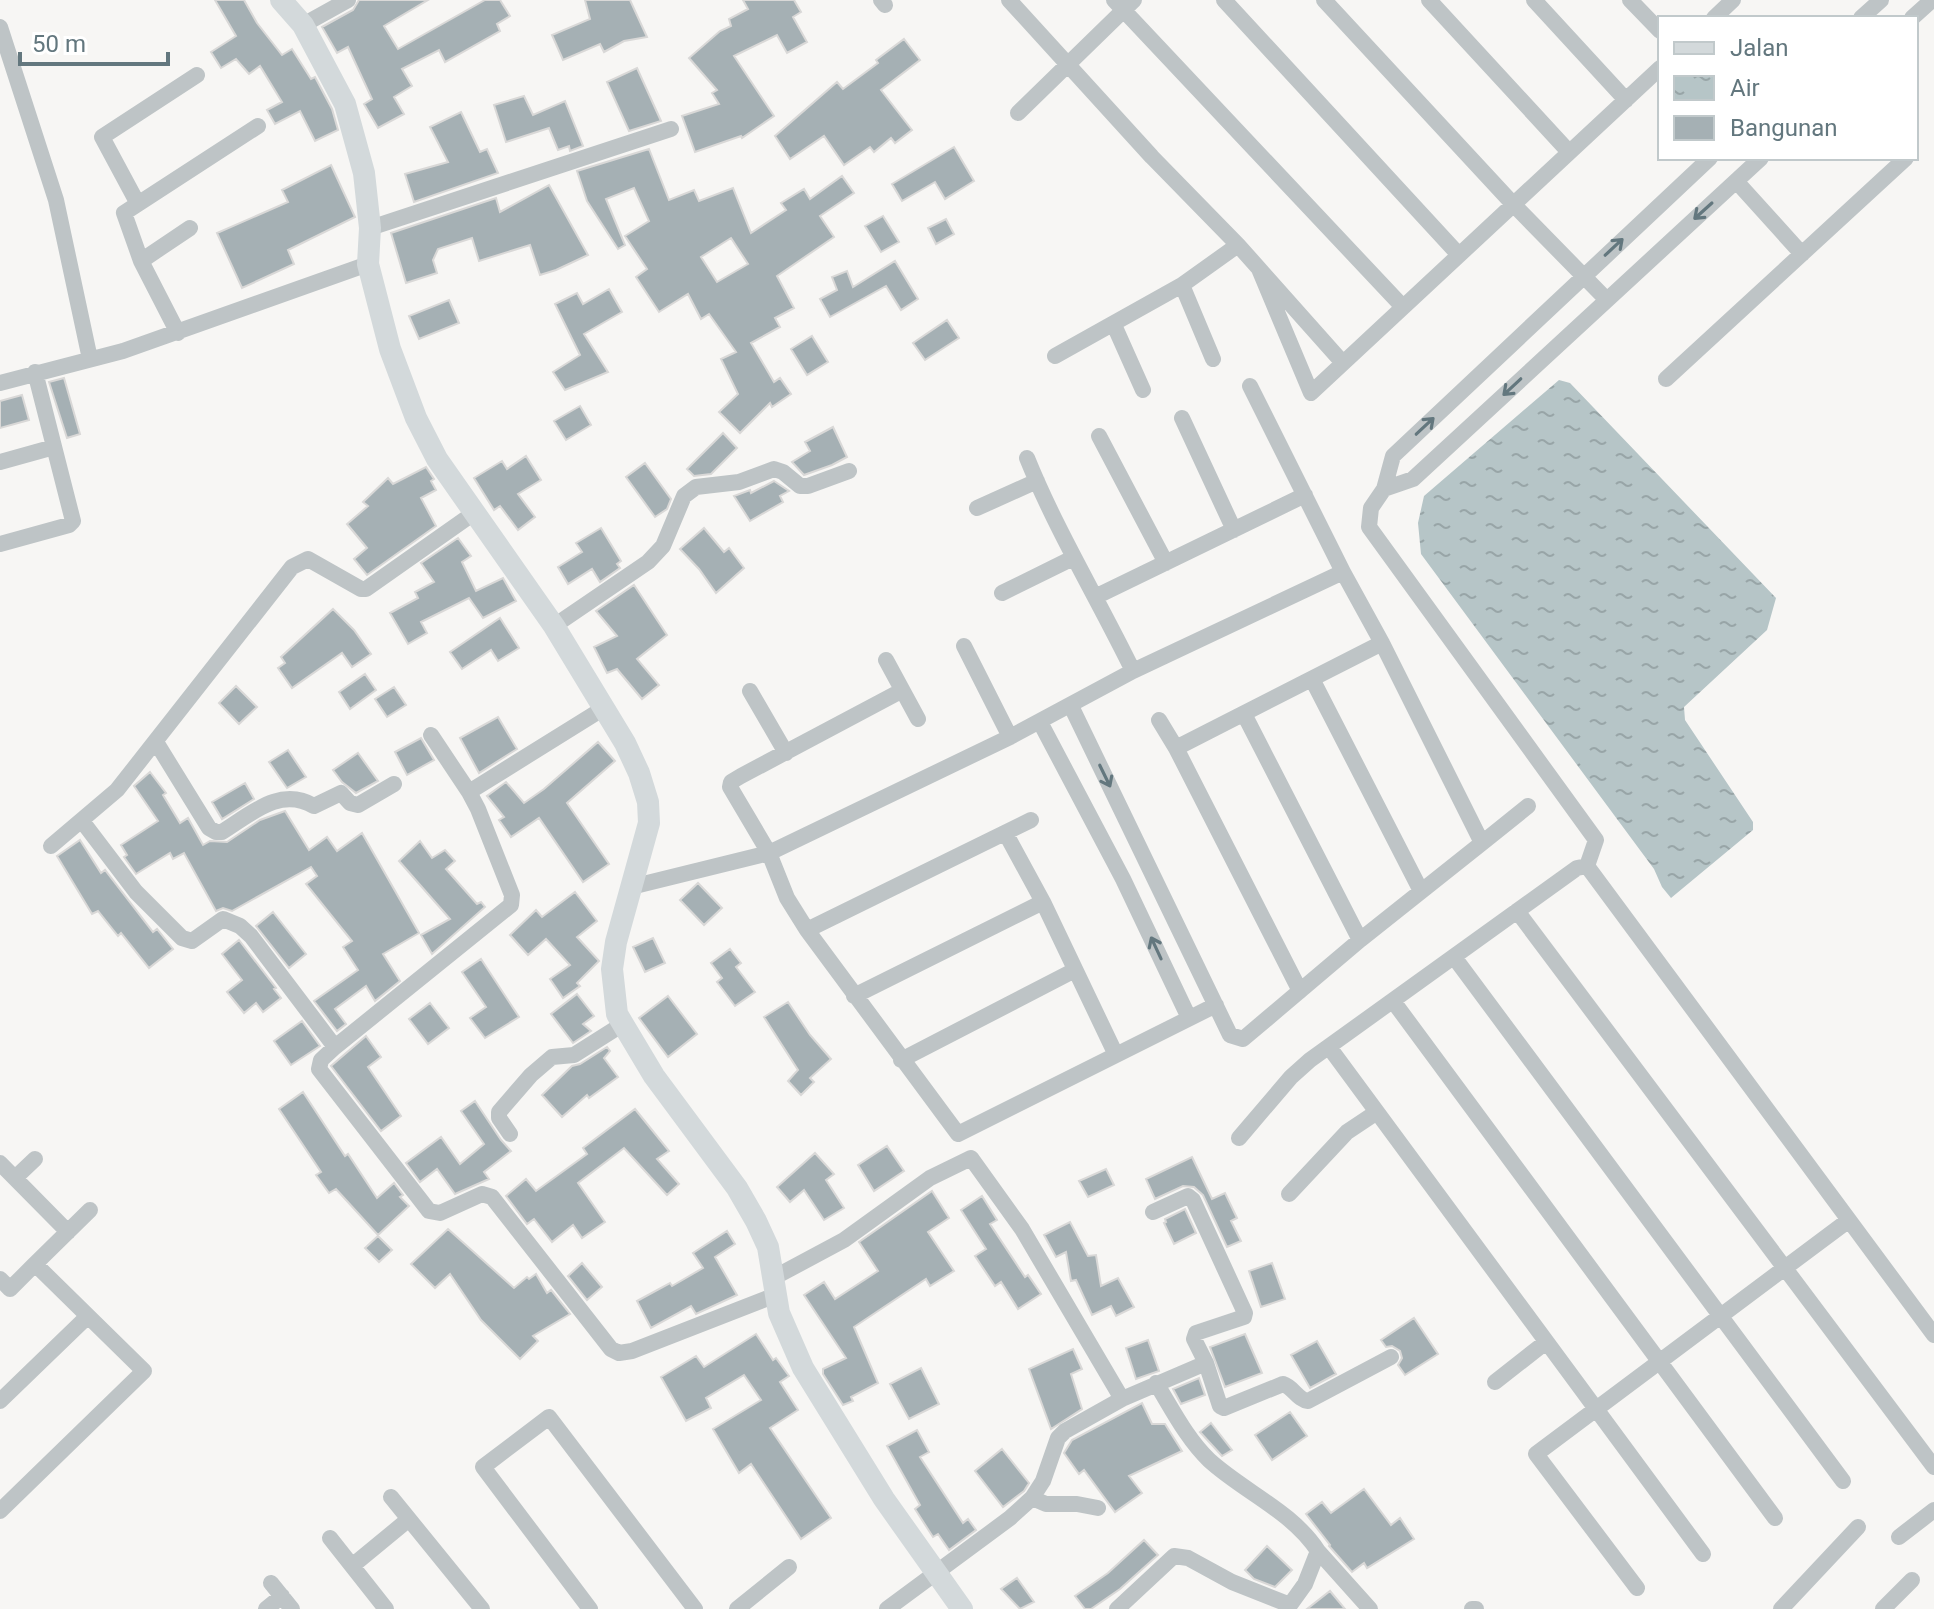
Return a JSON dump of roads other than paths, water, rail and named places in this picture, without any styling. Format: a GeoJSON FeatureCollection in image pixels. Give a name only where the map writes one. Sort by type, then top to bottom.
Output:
{"type":"FeatureCollection","features":[{"type":"Feature","properties":{"kind":"street"},"geometry":{"type":"LineString","coordinates":[[281,0],[303,25],[345,104],[364,173],[370,228],[368,264],[390,349],[416,418],[437,459],[554,626],[639,773],[648,802],[649,823],[616,942],[612,969],[617,1014],[654,1076],[743,1199],[768,1247],[779,1313],[803,1368],[884,1499],[962,1609]]}},
{"type":"Feature","properties":{"kind":"street"},"geometry":{"type":"LineString","coordinates":[[303,25],[348,0]]}},
{"type":"Feature","properties":{"kind":"street"},"geometry":{"type":"LineString","coordinates":[[1009,0],[1238,245],[1343,363]]}},
{"type":"Feature","properties":{"kind":"street"},"geometry":{"type":"LineString","coordinates":[[1224,0],[1459,255]]}},
{"type":"Feature","properties":{"kind":"street"},"geometry":{"type":"LineString","coordinates":[[1324,0],[1513,204],[1606,299]]}},
{"type":"Feature","properties":{"kind":"street"},"geometry":{"type":"LineString","coordinates":[[1429,0],[1569,152]]}},
{"type":"Feature","properties":{"kind":"street"},"geometry":{"type":"LineString","coordinates":[[1534,0],[1626,100]]}},
{"type":"Feature","properties":{"kind":"street"},"geometry":{"type":"LineString","coordinates":[[1630,0],[1658,29]]}},
{"type":"Feature","properties":{"kind":"street"},"geometry":{"type":"LineString","coordinates":[[1716,16],[1733,0]]}},
{"type":"Feature","properties":{"kind":"street"},"geometry":{"type":"LineString","coordinates":[[1863,16],[1881,0]]}},
{"type":"Feature","properties":{"kind":"street"},"geometry":{"type":"LineString","coordinates":[[1914,16],[1932,0]]}},
{"type":"Feature","properties":{"kind":"street"},"geometry":{"type":"LineString","coordinates":[[1018,113],[1124,3],[1403,307]]}},
{"type":"Feature","properties":{"kind":"street"},"geometry":{"type":"LineString","coordinates":[[0,27],[3,50],[56,200],[90,359]]}},
{"type":"Feature","properties":{"kind":"street"},"geometry":{"type":"LineString","coordinates":[[1259,269],[1311,393],[1658,70]]}},
{"type":"Feature","properties":{"kind":"street"},"geometry":{"type":"LineString","coordinates":[[138,204],[102,137],[197,75]]}},
{"type":"Feature","properties":{"kind":"street"},"geometry":{"type":"LineString","coordinates":[[178,333],[141,261],[124,213],[258,126]]}},
{"type":"Feature","properties":{"kind":"street"},"geometry":{"type":"LineString","coordinates":[[370,228],[671,129]]}},
{"type":"Feature","properties":{"kind":"street"},"geometry":{"type":"LineString","coordinates":[[1587,866],[1596,840],[1369,527],[1371,508],[1384,489],[1393,456],[1708,160]]}},
{"type":"Feature","properties":{"kind":"street"},"geometry":{"type":"LineString","coordinates":[[1384,489],[1413,479],[1759,160]]}},
{"type":"Feature","properties":{"kind":"street"},"geometry":{"type":"LineString","coordinates":[[1666,379],[1904,160]]}},
{"type":"Feature","properties":{"kind":"street"},"geometry":{"type":"LineString","coordinates":[[1736,181],[1802,254]]}},
{"type":"Feature","properties":{"kind":"street"},"geometry":{"type":"LineString","coordinates":[[141,261],[190,228]]}},
{"type":"Feature","properties":{"kind":"street"},"geometry":{"type":"LineString","coordinates":[[1055,356],[1182,285],[1238,245]]}},
{"type":"Feature","properties":{"kind":"street"},"geometry":{"type":"LineString","coordinates":[[0,383],[178,333],[368,264]]}},
{"type":"Feature","properties":{"kind":"street"},"geometry":{"type":"LineString","coordinates":[[1182,285],[1213,359]]}},
{"type":"Feature","properties":{"kind":"street"},"geometry":{"type":"LineString","coordinates":[[1114,325],[1143,390]]}},
{"type":"Feature","properties":{"kind":"street"},"geometry":{"type":"LineString","coordinates":[[0,544],[69,525],[73,521],[35,372]]}},
{"type":"Feature","properties":{"kind":"street"},"geometry":{"type":"LineString","coordinates":[[1250,386],[1482,843]]}},
{"type":"Feature","properties":{"kind":"street"},"geometry":{"type":"LineString","coordinates":[[1182,418],[1234,530]]}},
{"type":"Feature","properties":{"kind":"street"},"geometry":{"type":"LineString","coordinates":[[1099,436],[1166,563]]}},
{"type":"Feature","properties":{"kind":"street"},"geometry":{"type":"LineString","coordinates":[[0,462],[54,447]]}},
{"type":"Feature","properties":{"kind":"street"},"geometry":{"type":"LineString","coordinates":[[1027,458],[1073,558],[1097,596],[1133,671]]}},
{"type":"Feature","properties":{"kind":"street"},"geometry":{"type":"LineString","coordinates":[[554,626],[648,562],[663,546],[684,496],[696,487],[739,482],[774,469],[783,472],[800,486],[808,486],[849,471]]}},
{"type":"Feature","properties":{"kind":"street"},"geometry":{"type":"LineString","coordinates":[[977,508],[1037,481]]}},
{"type":"Feature","properties":{"kind":"street"},"geometry":{"type":"LineString","coordinates":[[1097,596],[1305,495]]}},
{"type":"Feature","properties":{"kind":"street"},"geometry":{"type":"LineString","coordinates":[[51,846],[117,790],[292,567],[308,559],[366,589],[474,513]]}},
{"type":"Feature","properties":{"kind":"street"},"geometry":{"type":"LineString","coordinates":[[1002,593],[1073,558]]}},
{"type":"Feature","properties":{"kind":"street"},"geometry":{"type":"LineString","coordinates":[[631,887],[769,853],[1040,722],[1133,671],[1343,572]]}},
{"type":"Feature","properties":{"kind":"street"},"geometry":{"type":"LineString","coordinates":[[1176,748],[1382,643]]}},
{"type":"Feature","properties":{"kind":"street"},"geometry":{"type":"LineString","coordinates":[[964,646],[1010,737]]}},
{"type":"Feature","properties":{"kind":"street"},"geometry":{"type":"LineString","coordinates":[[886,660],[918,719]]}},
{"type":"Feature","properties":{"kind":"street"},"geometry":{"type":"LineString","coordinates":[[1312,679],[1421,891]]}},
{"type":"Feature","properties":{"kind":"street"},"geometry":{"type":"LineString","coordinates":[[750,691],[786,753]]}},
{"type":"Feature","properties":{"kind":"street"},"geometry":{"type":"LineString","coordinates":[[901,691],[731,782],[730,787],[769,853],[787,898],[807,930],[958,1134],[971,1158],[1022,1229],[1122,1399]]}},
{"type":"Feature","properties":{"kind":"street"},"geometry":{"type":"LineString","coordinates":[[1071,706],[1230,1035],[1243,1039],[1360,940],[1528,806]]}},
{"type":"Feature","properties":{"kind":"street"},"geometry":{"type":"LineString","coordinates":[[469,792],[604,708]]}},
{"type":"Feature","properties":{"kind":"street"},"geometry":{"type":"LineString","coordinates":[[1244,714],[1360,940]]}},
{"type":"Feature","properties":{"kind":"street"},"geometry":{"type":"LineString","coordinates":[[1159,720],[1300,991]]}},
{"type":"Feature","properties":{"kind":"street"},"geometry":{"type":"LineString","coordinates":[[1040,722],[1123,879],[1189,1018]]}},
{"type":"Feature","properties":{"kind":"street"},"geometry":{"type":"LineString","coordinates":[[431,735],[478,809],[512,895],[511,905],[335,1047],[319,1064],[321,1075],[426,1209],[435,1214],[482,1194],[492,1197],[615,1352],[632,1351],[775,1286],[930,1178],[971,1158]]}},
{"type":"Feature","properties":{"kind":"street"},"geometry":{"type":"LineString","coordinates":[[156,742],[209,828],[216,832],[222,832],[275,800],[297,798],[314,806],[341,793],[350,803],[358,805],[394,784]]}},
{"type":"Feature","properties":{"kind":"street"},"geometry":{"type":"LineString","coordinates":[[807,930],[1031,820]]}},
{"type":"Feature","properties":{"kind":"street"},"geometry":{"type":"LineString","coordinates":[[82,821],[136,892],[182,938],[192,941],[223,919],[240,926],[251,936],[335,1047]]}},
{"type":"Feature","properties":{"kind":"street"},"geometry":{"type":"LineString","coordinates":[[1006,834],[1043,902],[1116,1055]]}},
{"type":"Feature","properties":{"kind":"street"},"geometry":{"type":"LineString","coordinates":[[1239,1138],[1291,1077],[1329,1047],[1577,868],[1587,866]]}},
{"type":"Feature","properties":{"kind":"street"},"geometry":{"type":"LineString","coordinates":[[1587,866],[1934,1335]]}},
{"type":"Feature","properties":{"kind":"street"},"geometry":{"type":"LineString","coordinates":[[854,996],[1043,902]]}},
{"type":"Feature","properties":{"kind":"street"},"geometry":{"type":"LineString","coordinates":[[1517,911],[1934,1467]]}},
{"type":"Feature","properties":{"kind":"street"},"geometry":{"type":"LineString","coordinates":[[1454,957],[1843,1481]]}},
{"type":"Feature","properties":{"kind":"street"},"geometry":{"type":"LineString","coordinates":[[901,1060],[1075,970]]}},
{"type":"Feature","properties":{"kind":"street"},"geometry":{"type":"LineString","coordinates":[[1393,1001],[1775,1518]]}},
{"type":"Feature","properties":{"kind":"street"},"geometry":{"type":"LineString","coordinates":[[958,1134],[1216,1005]]}},
{"type":"Feature","properties":{"kind":"street"},"geometry":{"type":"LineString","coordinates":[[510,1134],[499,1118],[499,1112],[531,1075],[552,1057],[574,1055],[623,1024]]}},
{"type":"Feature","properties":{"kind":"street"},"geometry":{"type":"LineString","coordinates":[[1329,1047],[1703,1554]]}},
{"type":"Feature","properties":{"kind":"street"},"geometry":{"type":"LineString","coordinates":[[1289,1194],[1347,1132],[1377,1112]]}},
{"type":"Feature","properties":{"kind":"street"},"geometry":{"type":"LineString","coordinates":[[15,1178],[35,1159]]}},
{"type":"Feature","properties":{"kind":"street"},"geometry":{"type":"LineString","coordinates":[[0,1163],[68,1232]]}},
{"type":"Feature","properties":{"kind":"street"},"geometry":{"type":"LineString","coordinates":[[1153,1212],[1182,1197],[1188,1196],[1193,1200],[1245,1313],[1242,1320],[1196,1333],[1194,1339],[1206,1363],[1220,1406],[1224,1408],[1283,1384],[1305,1402],[1391,1357]]}},
{"type":"Feature","properties":{"kind":"street"},"geometry":{"type":"LineString","coordinates":[[3,1288],[35,1264],[90,1210]]}},
{"type":"Feature","properties":{"kind":"street"},"geometry":{"type":"LineString","coordinates":[[1637,1588],[1536,1454],[1849,1220]]}},
{"type":"Feature","properties":{"kind":"street"},"geometry":{"type":"LineString","coordinates":[[0,1511],[144,1371],[35,1264]]}},
{"type":"Feature","properties":{"kind":"street"},"geometry":{"type":"LineString","coordinates":[[0,1401],[88,1316]]}},
{"type":"Feature","properties":{"kind":"street"},"geometry":{"type":"LineString","coordinates":[[1495,1382],[1546,1342]]}},
{"type":"Feature","properties":{"kind":"street"},"geometry":{"type":"LineString","coordinates":[[887,1609],[1010,1518],[1032,1498],[1043,1481],[1058,1438],[1065,1431],[1122,1399],[1206,1363]]}},
{"type":"Feature","properties":{"kind":"street"},"geometry":{"type":"LineString","coordinates":[[1156,1383],[1203,1454],[1252,1494],[1287,1516],[1310,1538],[1370,1609]]}},
{"type":"Feature","properties":{"kind":"street"},"geometry":{"type":"LineString","coordinates":[[590,1609],[483,1467],[549,1417],[695,1609]]}},
{"type":"Feature","properties":{"kind":"street"},"geometry":{"type":"LineString","coordinates":[[391,1497],[482,1609]]}},
{"type":"Feature","properties":{"kind":"street"},"geometry":{"type":"LineString","coordinates":[[1032,1498],[1046,1504],[1098,1508]]}},
{"type":"Feature","properties":{"kind":"street"},"geometry":{"type":"LineString","coordinates":[[1899,1537],[1934,1510]]}},
{"type":"Feature","properties":{"kind":"street"},"geometry":{"type":"LineString","coordinates":[[352,1566],[409,1519]]}},
{"type":"Feature","properties":{"kind":"street"},"geometry":{"type":"LineString","coordinates":[[1781,1609],[1858,1527]]}},
{"type":"Feature","properties":{"kind":"street"},"geometry":{"type":"LineString","coordinates":[[330,1538],[386,1609]]}},
{"type":"Feature","properties":{"kind":"street"},"geometry":{"type":"LineString","coordinates":[[1117,1609],[1174,1556],[1188,1558],[1232,1582],[1290,1605],[1305,1584],[1318,1551]]}},
{"type":"Feature","properties":{"kind":"street"},"geometry":{"type":"LineString","coordinates":[[737,1609],[789,1567]]}},
{"type":"Feature","properties":{"kind":"street"},"geometry":{"type":"LineString","coordinates":[[1883,1609],[1912,1580]]}},
{"type":"Feature","properties":{"kind":"street"},"geometry":{"type":"LineString","coordinates":[[266,1609],[282,1596]]}},
{"type":"Feature","properties":{"kind":"water"},"geometry":{"type":"Polygon","coordinates":[[[1559,380],[1570,383],[1776,598],[1767,630],[1684,707],[1685,720],[1753,822],[1753,830],[1671,898],[1654,869],[1421,554],[1418,523],[1424,496],[1559,380]]]}}]}
